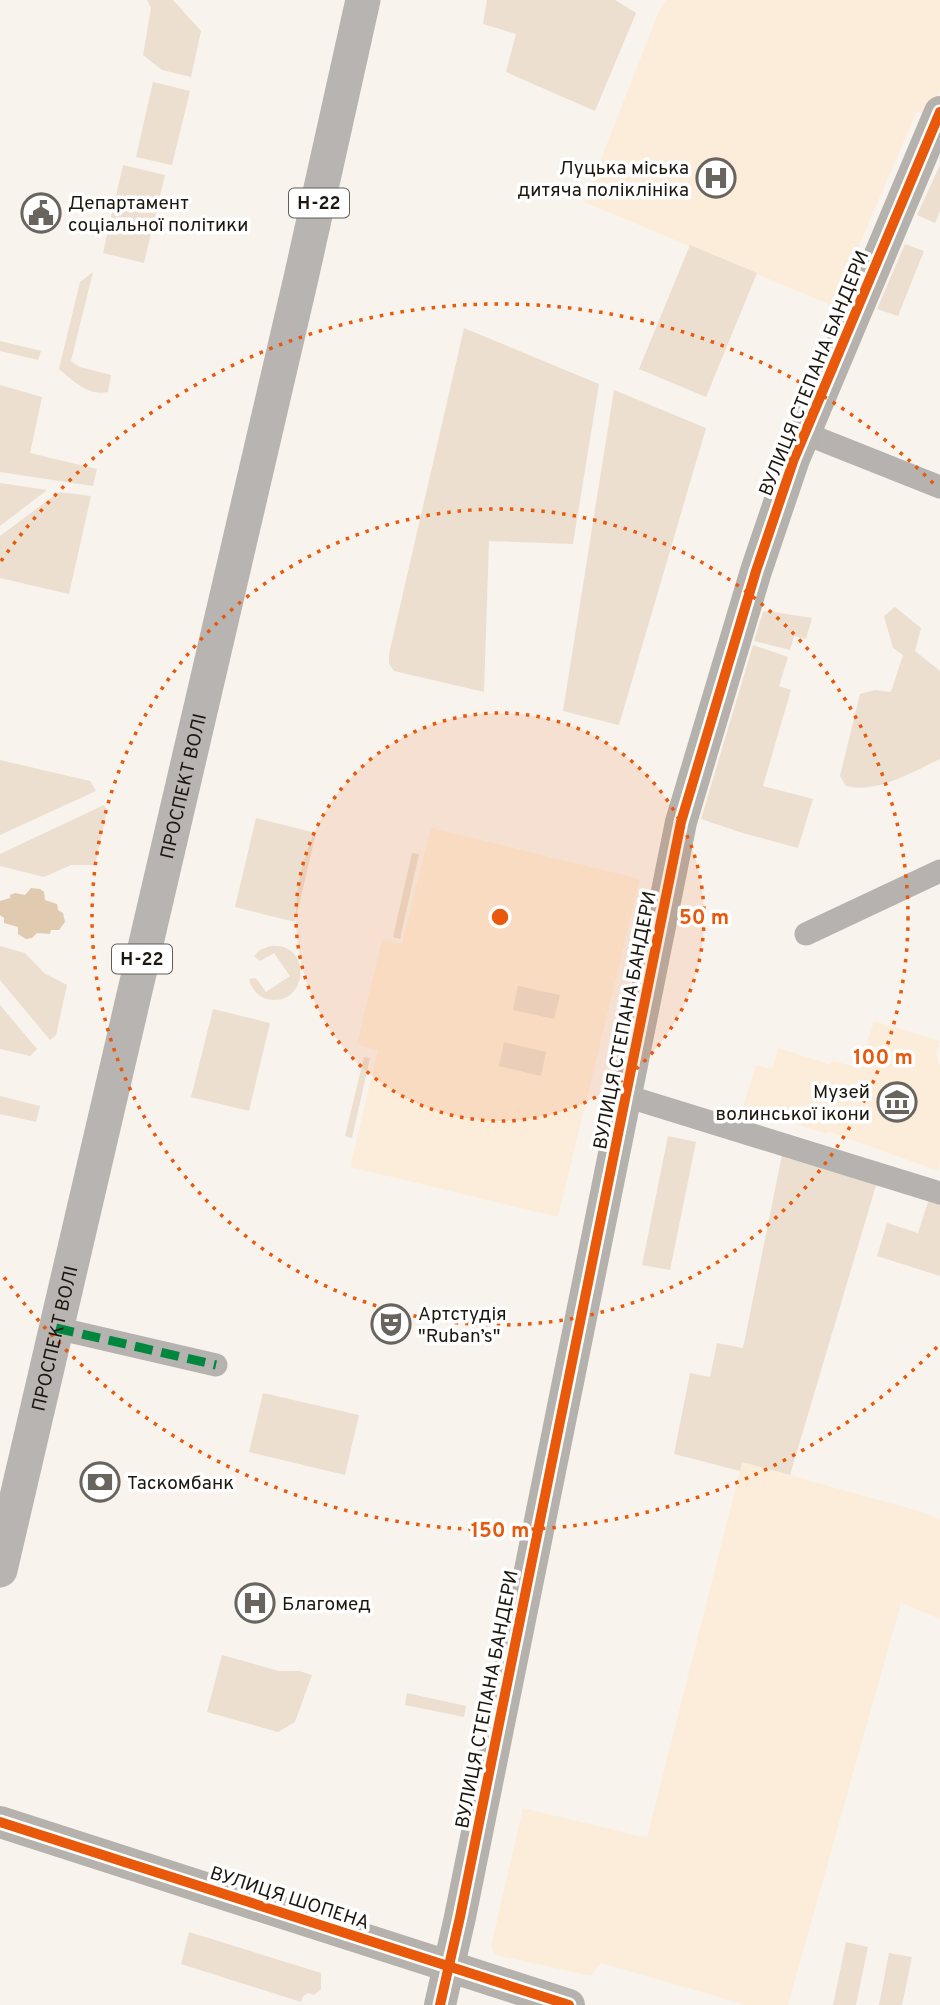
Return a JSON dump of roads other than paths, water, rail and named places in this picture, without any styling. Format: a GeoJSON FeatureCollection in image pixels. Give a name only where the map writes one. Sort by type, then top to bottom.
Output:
{"type":"FeatureCollection","features":[{"type":"Feature","properties":{"kind":"main road","name":"ПРОСПЕКТ ВОЛІ"},"geometry":{"type":"LineString","coordinates":[[0,1570],[363,0]]}},
{"type":"Feature","properties":{"kind":"street","name":"ВУЛИЦЯ СТЕПАНА БАНДЕРИ"},"geometry":{"type":"LineString","coordinates":[[440,2005],[681,822],[756,571],[804,433],[940,112]]}},
{"type":"Feature","properties":{"kind":"street"},"geometry":{"type":"LineString","coordinates":[[804,433],[940,487]]}},
{"type":"Feature","properties":{"kind":"street"},"geometry":{"type":"LineString","coordinates":[[806,934],[940,871]]}},
{"type":"Feature","properties":{"kind":"street"},"geometry":{"type":"LineString","coordinates":[[626,1096],[940,1194]]}},
{"type":"Feature","properties":{"kind":"street"},"geometry":{"type":"LineString","coordinates":[[56,1328],[216,1365]]}},
{"type":"Feature","properties":{"kind":"street","name":"ВУЛИЦЯ ШОПЕНА"},"geometry":{"type":"LineString","coordinates":[[0,1822],[569,2005]]}},
{"type":"Feature","properties":{"kind":"place","name":"Луцька міська дитяча поліклініка"},"geometry":{"type":"Point","coordinates":[716,178]}},
{"type":"Feature","properties":{"kind":"place","name":"Департамент соціальної політики"},"geometry":{"type":"Point","coordinates":[41,213]}},
{"type":"Feature","properties":{"kind":"place","name":"Музей волинської ікони"},"geometry":{"type":"Point","coordinates":[897,1102]}},
{"type":"Feature","properties":{"kind":"place","name":"Артстудія \"Ruban’s\""},"geometry":{"type":"Point","coordinates":[391,1324]}},
{"type":"Feature","properties":{"kind":"place","name":"Таскомбанк"},"geometry":{"type":"Point","coordinates":[100,1482]}},
{"type":"Feature","properties":{"kind":"place","name":"Благомед"},"geometry":{"type":"Point","coordinates":[255,1603]}}]}
